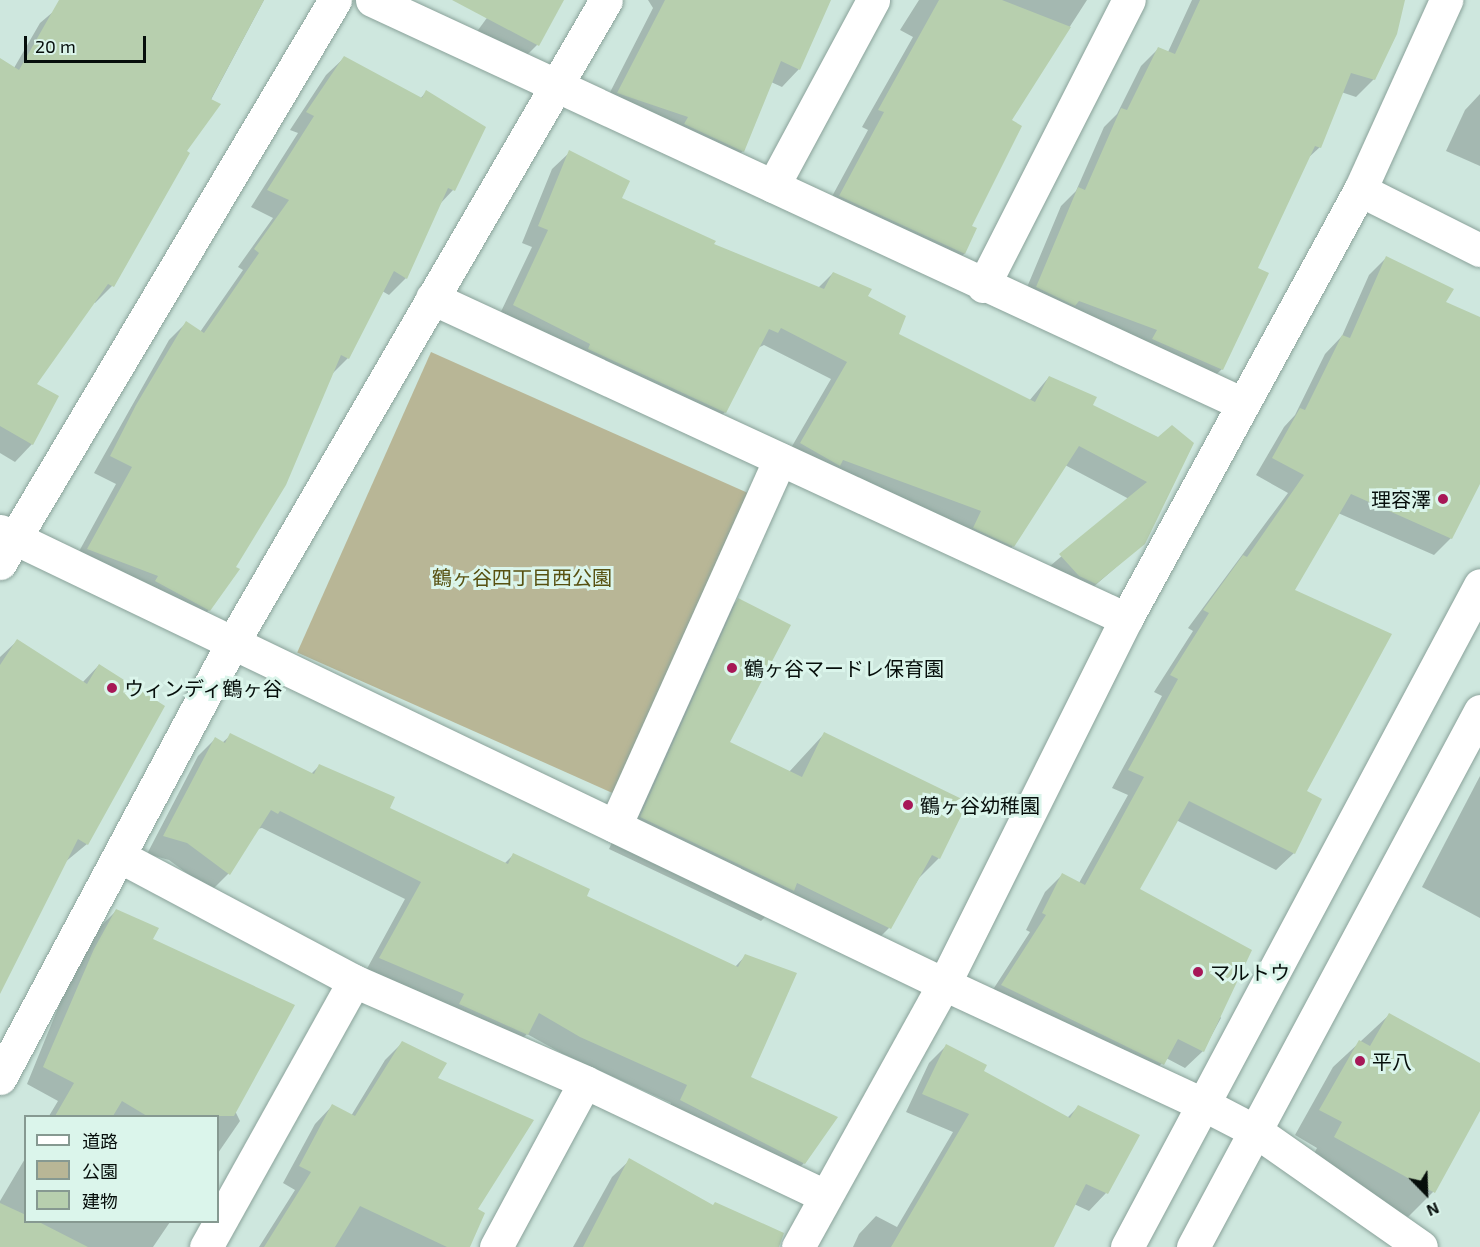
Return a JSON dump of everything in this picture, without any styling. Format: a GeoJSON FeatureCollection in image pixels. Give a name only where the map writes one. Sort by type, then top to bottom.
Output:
{"type":"FeatureCollection","features":[{"type":"Feature","properties":{"kind":"street"},"geometry":{"type":"LineString","coordinates":[[335,0],[5,543],[233,642],[944,984],[1203,1104],[1257,1132],[1421,1247]]}},
{"type":"Feature","properties":{"kind":"street"},"geometry":{"type":"LineString","coordinates":[[372,0],[983,286],[1243,404]]}},
{"type":"Feature","properties":{"kind":"street"},"geometry":{"type":"LineString","coordinates":[[0,1078],[233,642],[606,0]]}},
{"type":"Feature","properties":{"kind":"street"},"geometry":{"type":"LineString","coordinates":[[773,186],[873,0]]}},
{"type":"Feature","properties":{"kind":"street"},"geometry":{"type":"LineString","coordinates":[[983,286],[1129,0]]}},
{"type":"Feature","properties":{"kind":"street"},"geometry":{"type":"LineString","coordinates":[[798,1247],[944,984],[1126,619],[1360,190],[1446,0]]}},
{"type":"Feature","properties":{"kind":"street"},"geometry":{"type":"LineString","coordinates":[[1360,190],[1480,250]]}},
{"type":"Feature","properties":{"kind":"street"},"geometry":{"type":"LineString","coordinates":[[432,298],[1126,619]]}},
{"type":"Feature","properties":{"kind":"street"},"geometry":{"type":"LineString","coordinates":[[615,826],[780,459]]}},
{"type":"Feature","properties":{"kind":"street"},"geometry":{"type":"LineString","coordinates":[[1127,1247],[1480,585]]}},
{"type":"Feature","properties":{"kind":"street"},"geometry":{"type":"LineString","coordinates":[[1193,1247],[1257,1132],[1480,711]]}},
{"type":"Feature","properties":{"kind":"street"},"geometry":{"type":"LineString","coordinates":[[119,856],[354,981],[585,1082],[825,1196]]}},
{"type":"Feature","properties":{"kind":"street"},"geometry":{"type":"LineString","coordinates":[[206,1247],[354,981]]}},
{"type":"Feature","properties":{"kind":"street"},"geometry":{"type":"LineString","coordinates":[[496,1247],[585,1082]]}},
{"type":"Feature","properties":{"kind":"green space","name":"鶴ヶ谷四丁目西公園"},"geometry":{"type":"Polygon","coordinates":[[[431,352],[751,494],[617,795],[297,653],[431,352]]]}},
{"type":"Feature","properties":{"kind":"building"},"geometry":{"type":"Polygon","coordinates":[[[59,0],[264,0],[211,99],[221,104],[187,151],[190,153],[114,287],[108,284],[37,384],[59,396],[33,445],[0,426],[0,58],[19,70],[59,0]]]}},
{"type":"Feature","properties":{"kind":"building"},"geometry":{"type":"Polygon","coordinates":[[[452,0],[564,0],[539,46],[452,0]]]}},
{"type":"Feature","properties":{"kind":"building"},"geometry":{"type":"Polygon","coordinates":[[[665,0],[831,0],[800,70],[781,61],[744,152],[684,124],[688,117],[617,93],[665,0]]]}},
{"type":"Feature","properties":{"kind":"building"},"geometry":{"type":"Polygon","coordinates":[[[939,0],[1002,0],[1071,27],[1012,120],[1022,126],[972,226],[977,228],[965,254],[839,196],[884,112],[878,110],[939,0]]]}},
{"type":"Feature","properties":{"kind":"building"},"geometry":{"type":"Polygon","coordinates":[[[1200,0],[1405,0],[1397,34],[1375,80],[1351,73],[1321,148],[1315,146],[1258,268],[1269,273],[1223,370],[1152,339],[1157,330],[1079,301],[1075,306],[1036,287],[1078,187],[1085,190],[1121,108],[1127,110],[1158,47],[1175,54],[1200,0]]]}},
{"type":"Feature","properties":{"kind":"building"},"geometry":{"type":"Polygon","coordinates":[[[344,56],[422,98],[426,90],[486,127],[455,191],[448,188],[407,279],[394,271],[349,359],[341,355],[286,485],[236,567],[240,569],[210,611],[155,581],[158,576],[87,549],[132,467],[110,456],[136,405],[186,321],[204,333],[259,253],[254,249],[289,200],[267,190],[314,116],[306,112],[344,56]]]}},
{"type":"Feature","properties":{"kind":"building"},"geometry":{"type":"Polygon","coordinates":[[[569,150],[630,181],[622,198],[716,241],[714,244],[824,289],[833,272],[872,289],[868,296],[906,316],[899,334],[1035,402],[1049,376],[1097,397],[1093,405],[1158,437],[1172,425],[1194,443],[1145,544],[1096,584],[1079,576],[1059,554],[1147,482],[1079,446],[1014,547],[973,528],[981,511],[843,460],[840,466],[800,443],[847,362],[781,328],[778,333],[769,329],[726,413],[588,349],[590,344],[513,305],[548,230],[538,226],[569,150]]]}},
{"type":"Feature","properties":{"kind":"building"},"geometry":{"type":"Polygon","coordinates":[[[1386,256],[1454,289],[1446,302],[1480,317],[1480,484],[1452,539],[1351,494],[1295,590],[1392,634],[1307,791],[1322,799],[1295,854],[1189,801],[1140,889],[1252,950],[1204,1052],[1178,1039],[1164,1065],[1001,985],[1046,915],[1042,913],[1062,873],[1085,885],[1144,777],[1128,770],[1178,679],[1170,675],[1209,613],[1203,610],[1243,555],[1247,557],[1304,475],[1272,458],[1300,408],[1305,410],[1342,335],[1350,338],[1386,256]]]}},
{"type":"Feature","properties":{"kind":"building","name":"鶴ヶ谷幼稚園"},"geometry":{"type":"Polygon","coordinates":[[[738,598],[791,625],[730,742],[802,777],[824,732],[968,802],[940,859],[932,855],[891,929],[797,883],[794,891],[640,817],[738,598]]]}},
{"type":"Feature","properties":{"kind":"building"},"geometry":{"type":"Polygon","coordinates":[[[17,639],[87,684],[99,664],[165,706],[88,845],[78,839],[0,994],[0,665],[17,639]]]}},
{"type":"Feature","properties":{"kind":"building"},"geometry":{"type":"Polygon","coordinates":[[[230,733],[314,774],[319,764],[395,797],[390,808],[508,864],[513,853],[590,889],[587,896],[738,967],[745,954],[797,973],[751,1077],[838,1117],[805,1164],[680,1100],[687,1085],[580,1037],[539,1013],[528,1035],[459,1004],[464,994],[379,958],[421,882],[280,811],[278,814],[271,810],[230,875],[187,843],[163,836],[215,737],[225,743],[230,733]]]}},
{"type":"Feature","properties":{"kind":"building"},"geometry":{"type":"Polygon","coordinates":[[[116,909],[159,928],[153,939],[295,1005],[234,1116],[145,1115],[122,1101],[114,1115],[56,1115],[74,1083],[43,1067],[94,949],[116,909]]]}},
{"type":"Feature","properties":{"kind":"building"},"geometry":{"type":"Polygon","coordinates":[[[1389,1013],[1480,1063],[1480,1111],[1435,1193],[1334,1137],[1342,1122],[1319,1110],[1359,1040],[1370,1046],[1389,1013]]]}},
{"type":"Feature","properties":{"kind":"building"},"geometry":{"type":"Polygon","coordinates":[[[402,1041],[447,1063],[438,1078],[534,1120],[478,1209],[485,1213],[470,1247],[447,1247],[360,1206],[335,1247],[264,1247],[311,1172],[299,1166],[332,1104],[355,1116],[402,1041]]]}},
{"type":"Feature","properties":{"kind":"building"},"geometry":{"type":"Polygon","coordinates":[[[946,1044],[987,1065],[984,1071],[1070,1118],[1078,1105],[1140,1135],[1108,1194],[1086,1184],[1054,1247],[891,1247],[969,1114],[922,1094],[946,1044]]]}},
{"type":"Feature","properties":{"kind":"building"},"geometry":{"type":"Polygon","coordinates":[[[629,1158],[713,1205],[715,1202],[784,1233],[779,1247],[583,1247],[629,1158]]]}},
{"type":"Feature","properties":{"kind":"building"},"geometry":{"type":"Polygon","coordinates":[[[0,1203],[24,1214],[24,1223],[41,1223],[88,1247],[0,1247],[0,1203]]]}},
{"type":"Feature","properties":{"kind":"place","name":"理容澤"},"geometry":{"type":"Point","coordinates":[1443,499]}},
{"type":"Feature","properties":{"kind":"place","name":"鶴ヶ谷マードレ保育園"},"geometry":{"type":"Point","coordinates":[732,668]}},
{"type":"Feature","properties":{"kind":"place","name":"ウィンディ鶴ヶ谷"},"geometry":{"type":"Point","coordinates":[112,688]}},
{"type":"Feature","properties":{"kind":"place","name":"鶴ヶ谷幼稚園"},"geometry":{"type":"Point","coordinates":[908,805]}},
{"type":"Feature","properties":{"kind":"place","name":"マルトウ"},"geometry":{"type":"Point","coordinates":[1198,972]}},
{"type":"Feature","properties":{"kind":"place","name":"平八"},"geometry":{"type":"Point","coordinates":[1360,1061]}}]}
